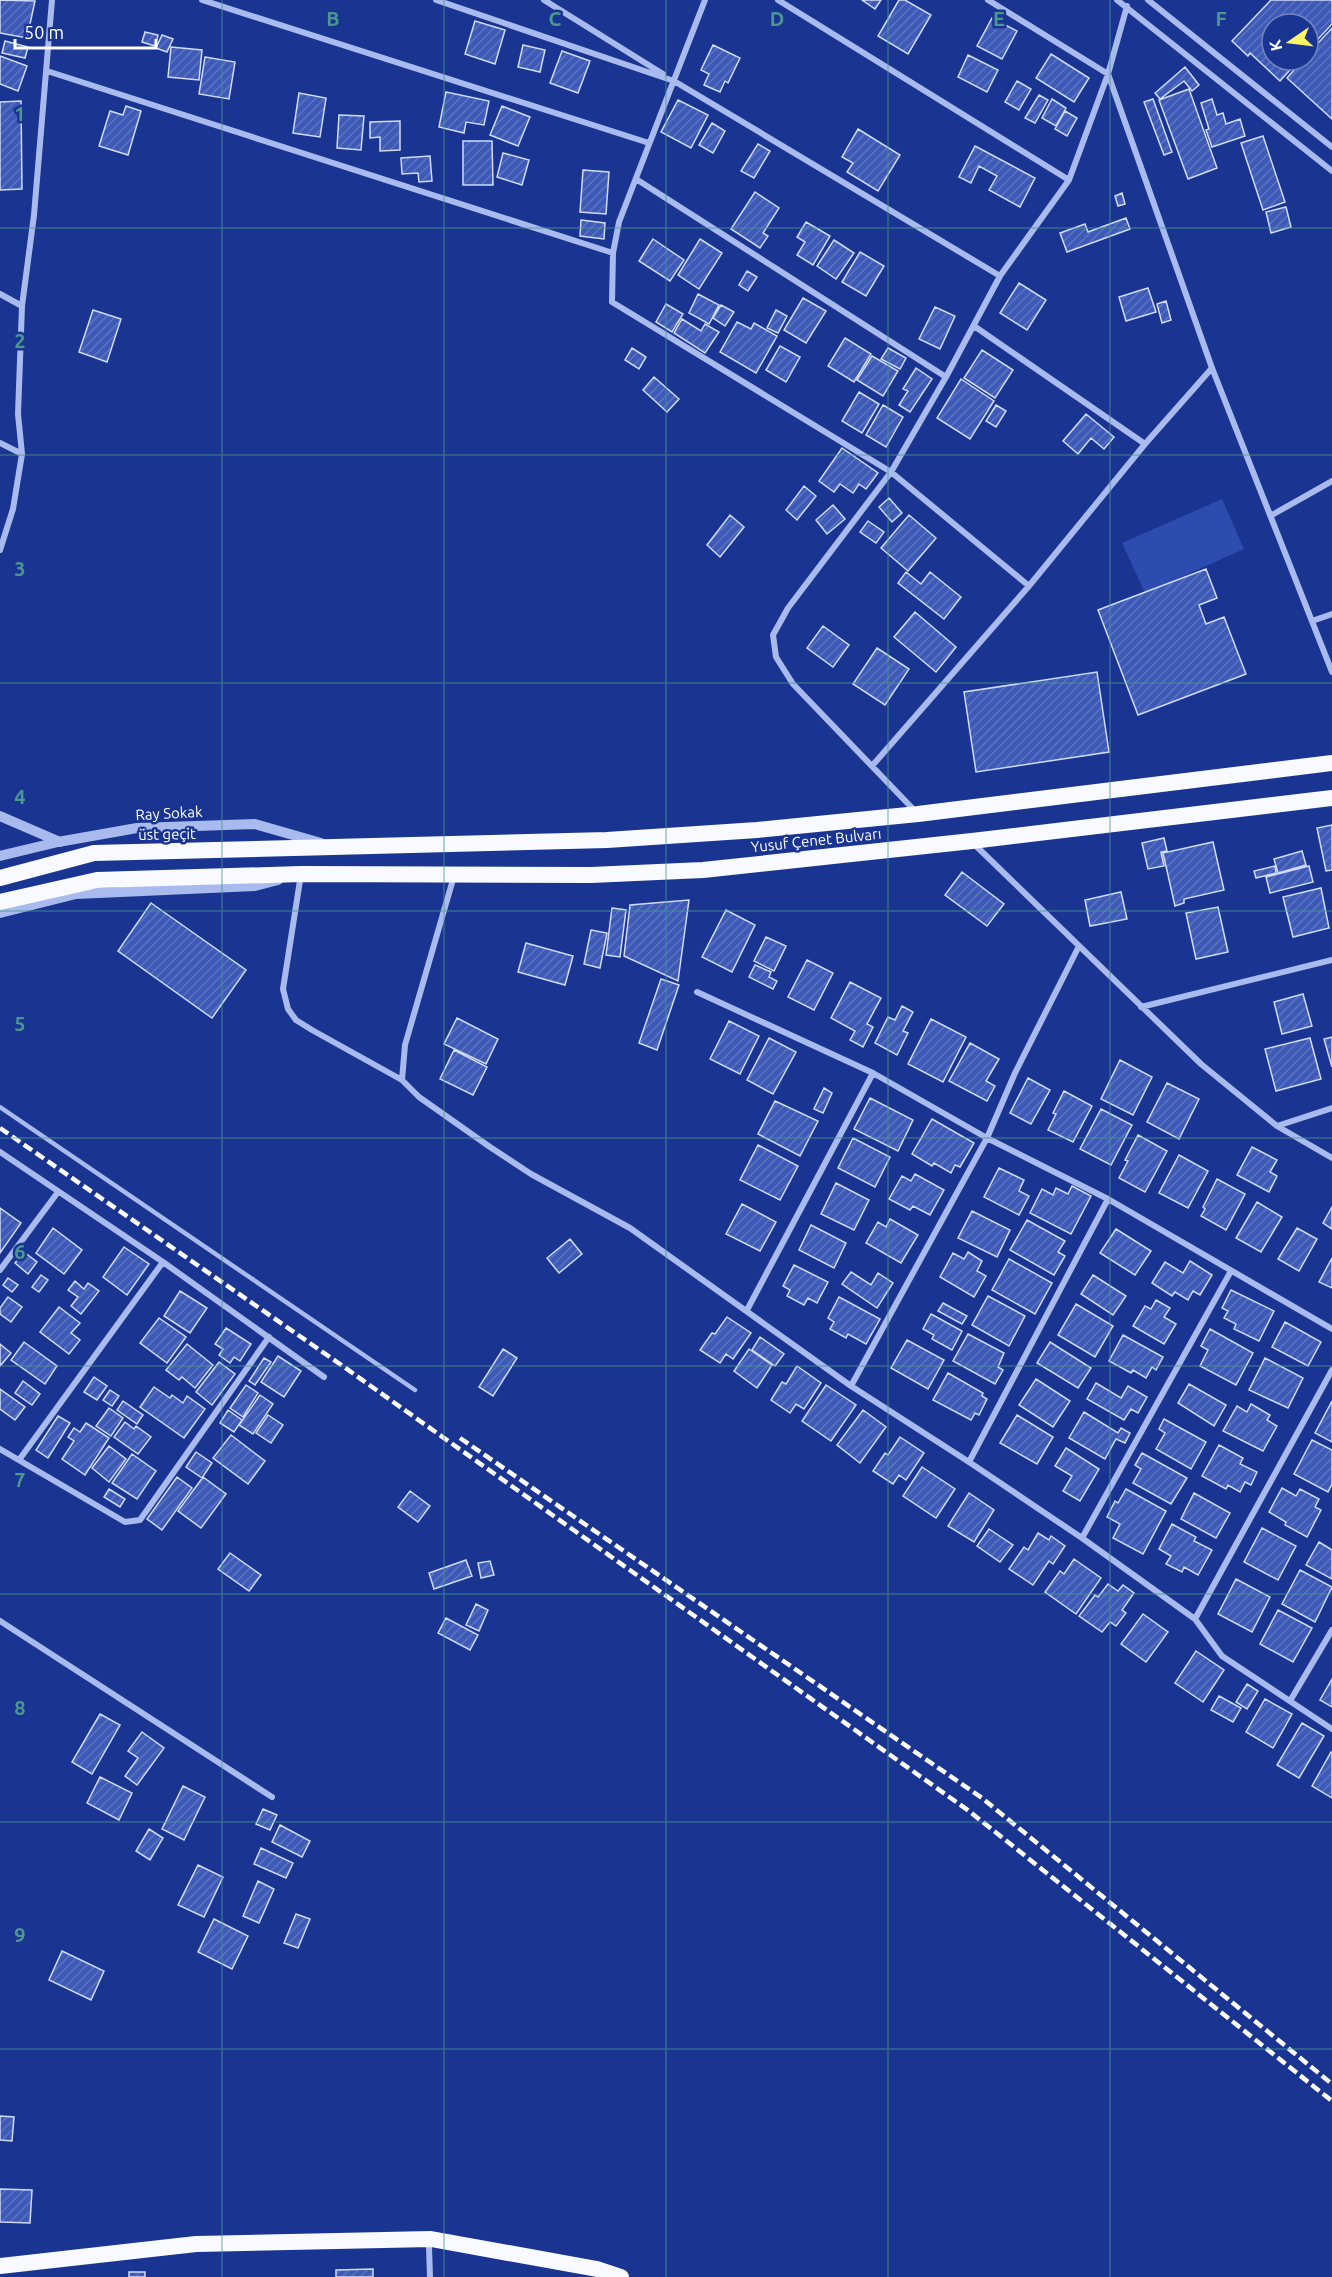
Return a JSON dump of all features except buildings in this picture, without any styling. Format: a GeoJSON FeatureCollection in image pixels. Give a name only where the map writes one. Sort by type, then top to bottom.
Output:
{"type":"FeatureCollection","features":[{"type":"Feature","properties":{"kind":"highway","name":"Yusuf Çenet Bulvarı"},"geometry":{"type":"LineString","coordinates":[[339,848],[664,837],[918,813],[1332,763]]}},
{"type":"Feature","properties":{"kind":"highway","name":"Yusuf Çenet Bulvarı"},"geometry":{"type":"LineString","coordinates":[[0,902],[97,880],[301,874],[579,875],[703,870],[1332,798]]}},
{"type":"Feature","properties":{"kind":"highway","name":"üst geçit"},"geometry":{"type":"LineString","coordinates":[[0,878],[94,853],[339,848]]}},
{"type":"Feature","properties":{"kind":"highway"},"geometry":{"type":"LineString","coordinates":[[0,2266],[196,2244],[431,2239],[597,2269],[621,2277]]}},
{"type":"Feature","properties":{"kind":"highway"},"geometry":{"type":"LineString","coordinates":[[0,2272],[198,2250],[429,2247],[489,2253],[593,2277]]}},
{"type":"Feature","properties":{"kind":"street"},"geometry":{"type":"LineString","coordinates":[[0,550],[13,509],[22,454],[18,414],[22,306],[34,215],[52,0]]}},
{"type":"Feature","properties":{"kind":"street"},"geometry":{"type":"LineString","coordinates":[[202,0],[649,143]]}},
{"type":"Feature","properties":{"kind":"street"},"geometry":{"type":"LineString","coordinates":[[436,0],[674,81]]}},
{"type":"Feature","properties":{"kind":"street"},"geometry":{"type":"LineString","coordinates":[[544,0],[674,81],[1000,276]]}},
{"type":"Feature","properties":{"kind":"street"},"geometry":{"type":"LineString","coordinates":[[705,0],[619,222],[613,253],[612,302],[891,472],[1029,586]]}},
{"type":"Feature","properties":{"kind":"street"},"geometry":{"type":"LineString","coordinates":[[778,0],[1069,180]]}},
{"type":"Feature","properties":{"kind":"street"},"geometry":{"type":"LineString","coordinates":[[988,0],[1108,74],[1212,368],[1272,515],[1332,672]]}},
{"type":"Feature","properties":{"kind":"street"},"geometry":{"type":"LineString","coordinates":[[1117,0],[1332,171]]}},
{"type":"Feature","properties":{"kind":"street"},"geometry":{"type":"LineString","coordinates":[[1148,0],[1332,147]]}},
{"type":"Feature","properties":{"kind":"street"},"geometry":{"type":"LineString","coordinates":[[918,813],[793,684],[776,657],[773,635],[788,608],[891,472],[946,377],[1000,276],[1069,180],[1108,74],[1126,6]]}},
{"type":"Feature","properties":{"kind":"street"},"geometry":{"type":"LineString","coordinates":[[47,71],[613,253]]}},
{"type":"Feature","properties":{"kind":"street"},"geometry":{"type":"LineString","coordinates":[[636,179],[946,377]]}},
{"type":"Feature","properties":{"kind":"street"},"geometry":{"type":"LineString","coordinates":[[0,294],[22,306]]}},
{"type":"Feature","properties":{"kind":"street"},"geometry":{"type":"LineString","coordinates":[[974,326],[1145,444]]}},
{"type":"Feature","properties":{"kind":"street"},"geometry":{"type":"LineString","coordinates":[[872,766],[1029,586],[1145,444],[1212,368]]}},
{"type":"Feature","properties":{"kind":"street"},"geometry":{"type":"LineString","coordinates":[[0,443],[22,454]]}},
{"type":"Feature","properties":{"kind":"street"},"geometry":{"type":"LineString","coordinates":[[1272,515],[1332,481]]}},
{"type":"Feature","properties":{"kind":"street"},"geometry":{"type":"LineString","coordinates":[[1312,621],[1332,614]]}},
{"type":"Feature","properties":{"kind":"street"},"geometry":{"type":"LineString","coordinates":[[0,816],[60,842]]}},
{"type":"Feature","properties":{"kind":"street","name":"Ray Sokak"},"geometry":{"type":"LineString","coordinates":[[0,856],[137,828],[255,824],[339,848]]}},
{"type":"Feature","properties":{"kind":"street"},"geometry":{"type":"LineString","coordinates":[[972,841],[1201,1064],[1277,1126],[1332,1158]]}},
{"type":"Feature","properties":{"kind":"street"},"geometry":{"type":"LineString","coordinates":[[0,913],[76,894],[255,886],[301,874],[283,989],[288,1009],[297,1020],[402,1080],[419,1097],[490,1148],[531,1174],[630,1228],[851,1386],[1082,1538],[1195,1619],[1222,1656],[1332,1729]]}},
{"type":"Feature","properties":{"kind":"street"},"geometry":{"type":"LineString","coordinates":[[402,1080],[405,1045],[454,875]]}},
{"type":"Feature","properties":{"kind":"street"},"geometry":{"type":"LineString","coordinates":[[851,1386],[987,1138],[1015,1073],[1079,946]]}},
{"type":"Feature","properties":{"kind":"street"},"geometry":{"type":"LineString","coordinates":[[1141,1007],[1332,960]]}},
{"type":"Feature","properties":{"kind":"street"},"geometry":{"type":"LineString","coordinates":[[697,992],[873,1072],[987,1138],[1108,1199],[1332,1329]]}},
{"type":"Feature","properties":{"kind":"street"},"geometry":{"type":"LineString","coordinates":[[747,1310],[873,1072]]}},
{"type":"Feature","properties":{"kind":"street"},"geometry":{"type":"LineString","coordinates":[[1277,1126],[1332,1108]]}},
{"type":"Feature","properties":{"kind":"street"},"geometry":{"type":"LineString","coordinates":[[0,1152],[163,1262],[324,1377]]}},
{"type":"Feature","properties":{"kind":"street"},"geometry":{"type":"LineString","coordinates":[[0,1270],[58,1192]]}},
{"type":"Feature","properties":{"kind":"street"},"geometry":{"type":"LineString","coordinates":[[969,1462],[1108,1199]]}},
{"type":"Feature","properties":{"kind":"street"},"geometry":{"type":"LineString","coordinates":[[19,1460],[163,1262]]}},
{"type":"Feature","properties":{"kind":"street"},"geometry":{"type":"LineString","coordinates":[[1082,1538],[1231,1271]]}},
{"type":"Feature","properties":{"kind":"street"},"geometry":{"type":"LineString","coordinates":[[0,1449],[125,1522],[140,1520],[268,1337]]}},
{"type":"Feature","properties":{"kind":"street"},"geometry":{"type":"LineString","coordinates":[[1195,1619],[1332,1370]]}},
{"type":"Feature","properties":{"kind":"street"},"geometry":{"type":"LineString","coordinates":[[0,1621],[272,1797]]}},
{"type":"Feature","properties":{"kind":"street"},"geometry":{"type":"LineString","coordinates":[[1290,1701],[1332,1630]]}},
{"type":"Feature","properties":{"kind":"street"},"geometry":{"type":"LineString","coordinates":[[429,2247],[430,2277]]}},
{"type":"Feature","properties":{"kind":"lane"},"geometry":{"type":"LineString","coordinates":[[0,1107],[415,1390]]}},
{"type":"Feature","properties":{"kind":"shaded area"},"geometry":{"type":"Polygon","coordinates":[[[1222,499],[1244,549],[1145,593],[1122,543],[1222,499]]]}},
{"type":"Feature","properties":{"kind":"railway"},"geometry":{"type":"LineString","coordinates":[[0,1128],[337,1362],[969,1811],[1332,2101]]}},
{"type":"Feature","properties":{"kind":"railway"},"geometry":{"type":"LineString","coordinates":[[460,1438],[982,1798],[1332,2084]]}}]}
